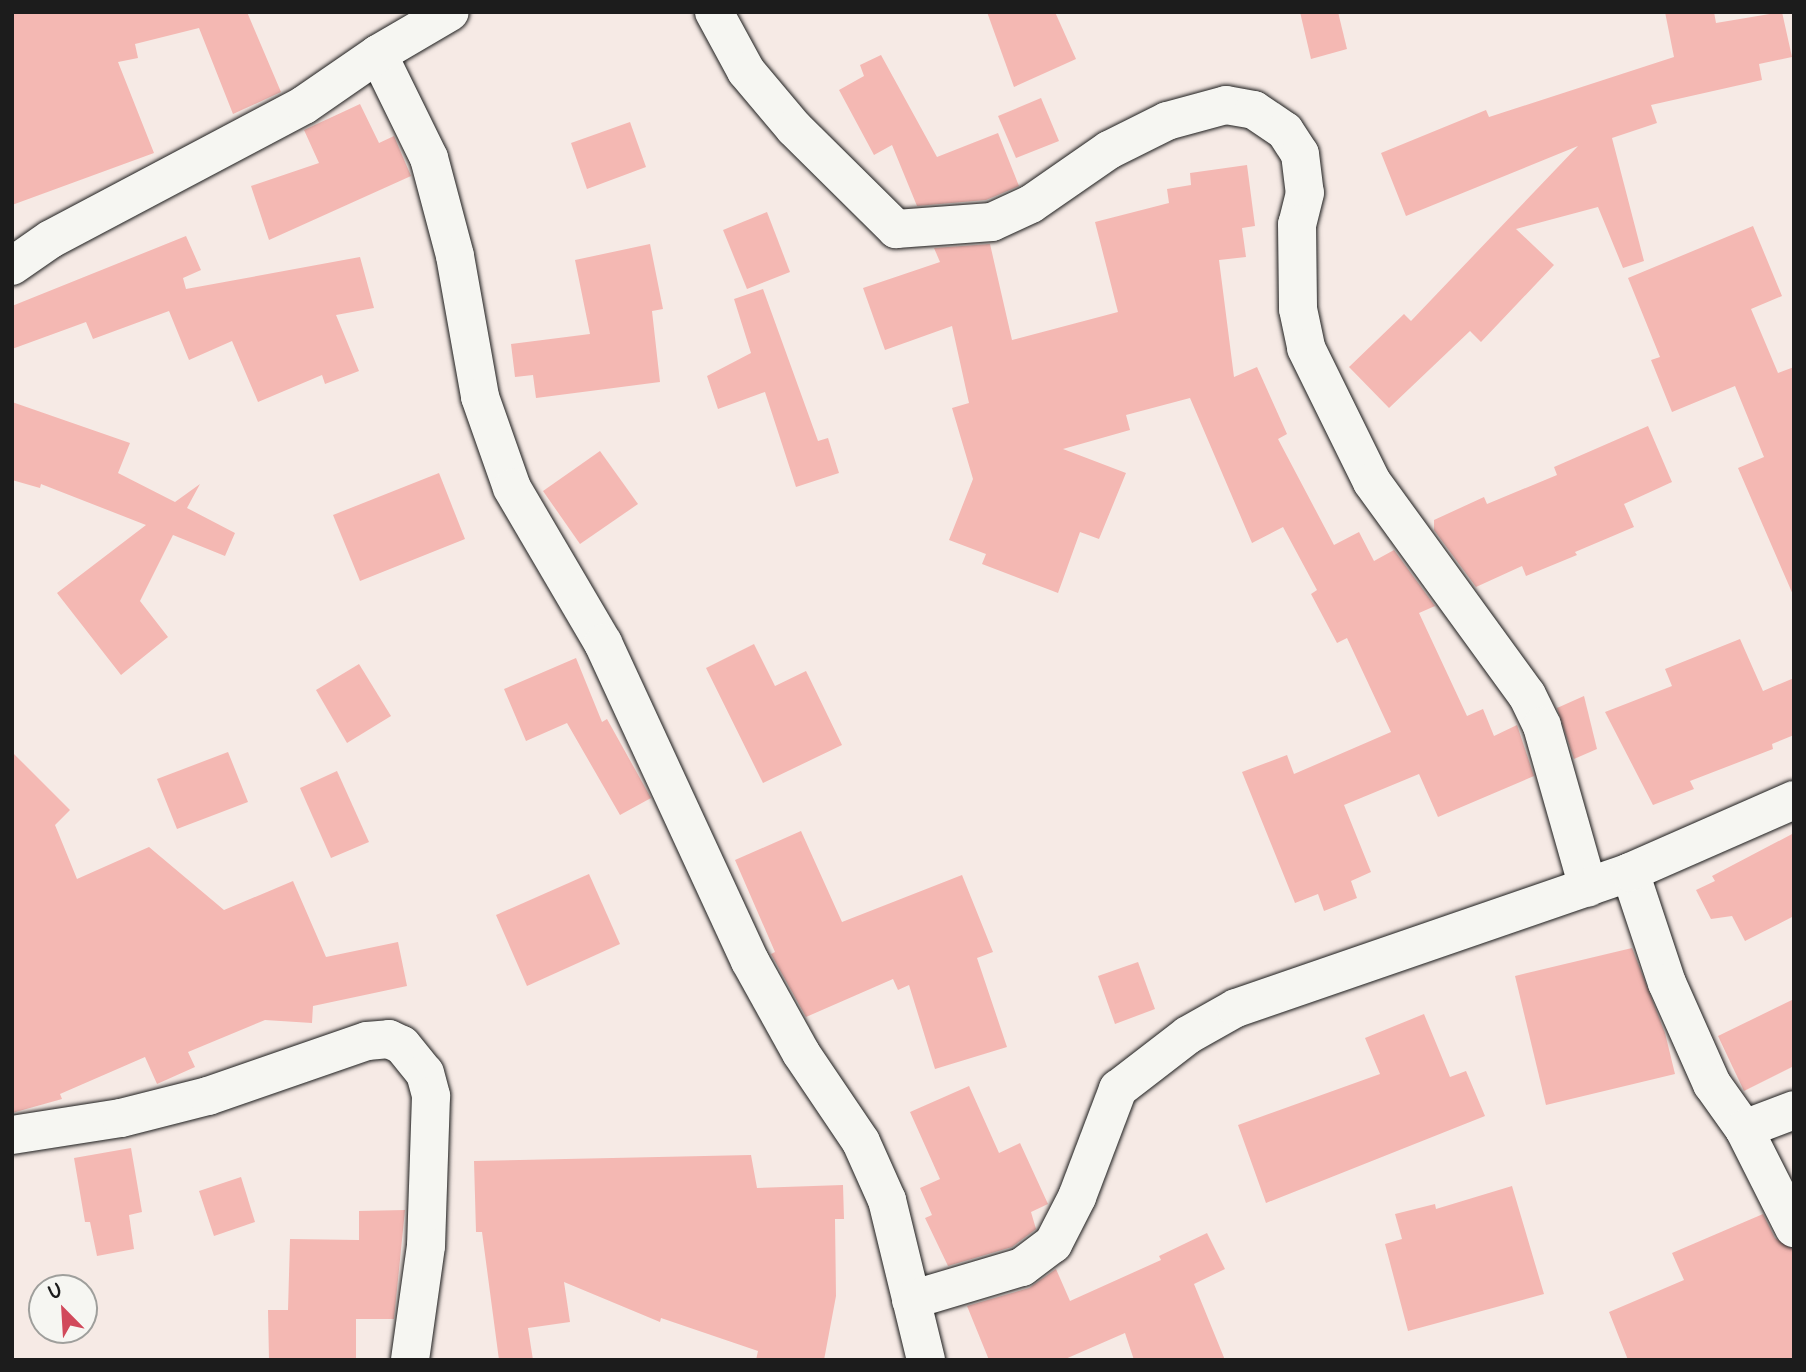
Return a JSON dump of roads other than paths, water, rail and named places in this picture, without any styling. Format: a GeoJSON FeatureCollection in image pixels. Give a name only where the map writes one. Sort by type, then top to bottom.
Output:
{"type":"FeatureCollection","features":[{"type":"Feature","properties":{"kind":"street"},"geometry":{"type":"LineString","coordinates":[[714,12],[746,71],[793,128],[896,229],[992,222],[1031,204],[1109,150],[1167,121],[1226,105],[1254,110],[1285,131],[1300,154],[1306,194],[1297,224],[1298,309],[1306,348],[1372,482],[1527,695],[1542,726],[1588,888]]}},
{"type":"Feature","properties":{"kind":"street"},"geometry":{"type":"LineString","coordinates":[[12,266],[51,239],[304,105],[378,54],[447,13]]}},
{"type":"Feature","properties":{"kind":"street"},"geometry":{"type":"LineString","coordinates":[[378,54],[429,158],[455,256],[480,397],[513,488],[603,643],[750,961],[801,1054],[861,1142],[887,1200],[926,1360]]}},
{"type":"Feature","properties":{"kind":"street"},"geometry":{"type":"LineString","coordinates":[[911,1300],[1022,1267],[1053,1244],[1077,1197],[1118,1089],[1188,1035],[1236,1008],[1445,932],[1588,888],[1630,872],[1794,800]]}},
{"type":"Feature","properties":{"kind":"street"},"geometry":{"type":"LineString","coordinates":[[1630,872],[1667,983],[1712,1084],[1744,1129],[1794,1228]]}},
{"type":"Feature","properties":{"kind":"street"},"geometry":{"type":"LineString","coordinates":[[12,1135],[121,1118],[208,1096],[367,1041],[388,1039],[402,1045],[425,1073],[431,1096],[426,1246],[410,1360]]}},
{"type":"Feature","properties":{"kind":"street"},"geometry":{"type":"LineString","coordinates":[[1744,1129],[1794,1110]]}}]}
